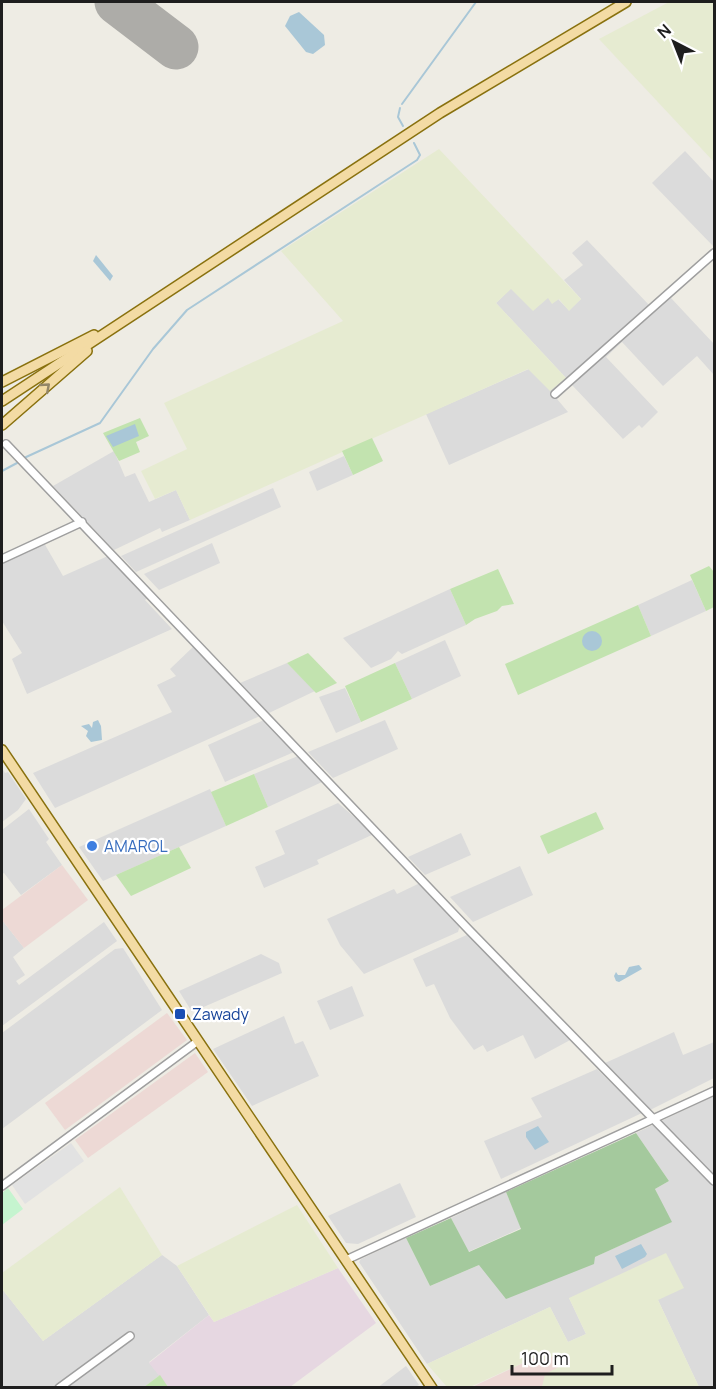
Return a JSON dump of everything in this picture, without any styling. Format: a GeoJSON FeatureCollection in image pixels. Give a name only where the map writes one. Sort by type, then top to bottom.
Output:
{"type":"FeatureCollection","features":[{"type":"Feature","properties":{"kind":"main road"},"geometry":{"type":"LineString","coordinates":[[2,401],[440,113],[626,2]]}},
{"type":"Feature","properties":{"kind":"main road"},"geometry":{"type":"LineString","coordinates":[[2,382],[116,326]]}},
{"type":"Feature","properties":{"kind":"main road"},"geometry":{"type":"LineString","coordinates":[[2,425],[116,326]]}},
{"type":"Feature","properties":{"kind":"main road"},"geometry":{"type":"LineString","coordinates":[[2,750],[432,1388]]}},
{"type":"Feature","properties":{"kind":"street"},"geometry":{"type":"LineString","coordinates":[[555,394],[714,253]]}},
{"type":"Feature","properties":{"kind":"street"},"geometry":{"type":"LineString","coordinates":[[6,444],[299,753],[714,1181]]}},
{"type":"Feature","properties":{"kind":"street"},"geometry":{"type":"LineString","coordinates":[[2,559],[82,522]]}},
{"type":"Feature","properties":{"kind":"street"},"geometry":{"type":"LineString","coordinates":[[2,1186],[198,1041]]}},
{"type":"Feature","properties":{"kind":"street"},"geometry":{"type":"LineString","coordinates":[[346,1260],[714,1090]]}},
{"type":"Feature","properties":{"kind":"street"},"geometry":{"type":"LineString","coordinates":[[59,1388],[130,1336]]}},
{"type":"Feature","properties":{"kind":"shaded area"},"geometry":{"type":"Polygon","coordinates":[[[685,151],[714,182],[714,247],[652,183],[685,151]]]}},
{"type":"Feature","properties":{"kind":"shaded area"},"geometry":{"type":"Polygon","coordinates":[[[587,240],[650,306],[714,249],[714,259],[671,298],[714,344],[714,375],[697,356],[663,386],[622,342],[606,357],[658,412],[642,428],[639,425],[623,439],[572,385],[557,399],[568,412],[449,465],[426,414],[529,369],[566,378],[496,303],[511,288],[558,299],[569,310],[581,299],[564,280],[583,265],[572,253],[587,240]]]}},
{"type":"Feature","properties":{"kind":"shaded area"},"geometry":{"type":"Polygon","coordinates":[[[114,451],[125,477],[135,473],[149,502],[176,490],[190,520],[162,532],[160,528],[114,550],[53,486],[114,451]]]}},
{"type":"Feature","properties":{"kind":"shaded area"},"geometry":{"type":"Polygon","coordinates":[[[344,456],[353,475],[317,491],[309,472],[344,456]]]}},
{"type":"Feature","properties":{"kind":"shaded area"},"geometry":{"type":"Polygon","coordinates":[[[273,488],[281,507],[136,572],[121,556],[273,488]]]}},
{"type":"Feature","properties":{"kind":"shaded area"},"geometry":{"type":"Polygon","coordinates":[[[44,543],[63,576],[108,556],[148,598],[145,600],[172,629],[27,694],[12,659],[22,653],[2,621],[2,563],[44,543]]]}},
{"type":"Feature","properties":{"kind":"shaded area"},"geometry":{"type":"Polygon","coordinates":[[[212,543],[220,563],[159,590],[144,574],[212,543]]]}},
{"type":"Feature","properties":{"kind":"shaded area"},"geometry":{"type":"Polygon","coordinates":[[[692,580],[706,611],[651,636],[638,605],[692,580]]]}},
{"type":"Feature","properties":{"kind":"shaded area"},"geometry":{"type":"Polygon","coordinates":[[[450,589],[466,625],[402,654],[398,651],[391,659],[371,668],[343,638],[450,589]]]}},
{"type":"Feature","properties":{"kind":"shaded area"},"geometry":{"type":"Polygon","coordinates":[[[445,640],[461,676],[412,699],[395,663],[445,640]]]}},
{"type":"Feature","properties":{"kind":"shaded area"},"geometry":{"type":"Polygon","coordinates":[[[194,646],[260,716],[55,808],[33,773],[172,712],[157,685],[176,676],[170,669],[194,646]]]}},
{"type":"Feature","properties":{"kind":"shaded area"},"geometry":{"type":"Polygon","coordinates":[[[287,663],[315,691],[269,713],[240,683],[287,663]]]}},
{"type":"Feature","properties":{"kind":"shaded area"},"geometry":{"type":"Polygon","coordinates":[[[345,688],[361,722],[336,733],[319,697],[345,688]]]}},
{"type":"Feature","properties":{"kind":"shaded area"},"geometry":{"type":"Polygon","coordinates":[[[264,720],[294,752],[225,782],[208,745],[264,720]]]}},
{"type":"Feature","properties":{"kind":"shaded area"},"geometry":{"type":"Polygon","coordinates":[[[385,720],[398,749],[333,778],[308,752],[385,720]]]}},
{"type":"Feature","properties":{"kind":"shaded area"},"geometry":{"type":"Polygon","coordinates":[[[298,756],[322,782],[268,807],[254,774],[298,756]]]}},
{"type":"Feature","properties":{"kind":"shaded area"},"geometry":{"type":"Polygon","coordinates":[[[2,768],[5,773],[8,772],[26,799],[18,810],[2,822],[2,768]]]}},
{"type":"Feature","properties":{"kind":"shaded area"},"geometry":{"type":"Polygon","coordinates":[[[210,789],[226,826],[103,881],[79,847],[210,789]]]}},
{"type":"Feature","properties":{"kind":"shaded area"},"geometry":{"type":"Polygon","coordinates":[[[338,803],[374,834],[317,860],[319,864],[264,888],[255,867],[285,854],[275,831],[338,803]]]}},
{"type":"Feature","properties":{"kind":"shaded area"},"geometry":{"type":"Polygon","coordinates":[[[29,809],[49,839],[46,842],[62,865],[21,895],[4,873],[2,874],[2,830],[29,809]]]}},
{"type":"Feature","properties":{"kind":"shaded area"},"geometry":{"type":"Polygon","coordinates":[[[461,833],[471,855],[425,875],[408,857],[461,833]]]}},
{"type":"Feature","properties":{"kind":"shaded area"},"geometry":{"type":"Polygon","coordinates":[[[62,865],[88,900],[24,948],[2,920],[2,910],[62,865]]]}},
{"type":"Feature","properties":{"kind":"shaded area"},"geometry":{"type":"Polygon","coordinates":[[[520,866],[533,895],[473,922],[450,897],[520,866]]]}},
{"type":"Feature","properties":{"kind":"shaded area"},"geometry":{"type":"Polygon","coordinates":[[[420,883],[460,925],[458,932],[364,974],[340,945],[327,919],[394,889],[397,894],[420,883]]]}},
{"type":"Feature","properties":{"kind":"shaded area"},"geometry":{"type":"Polygon","coordinates":[[[2,920],[24,948],[13,957],[25,975],[16,981],[19,985],[104,922],[117,941],[2,1026],[2,920]]]}},
{"type":"Feature","properties":{"kind":"shaded area"},"geometry":{"type":"Polygon","coordinates":[[[469,934],[572,1039],[535,1059],[523,1035],[487,1052],[483,1045],[474,1050],[450,1018],[434,984],[426,987],[413,959],[469,934]]]}},
{"type":"Feature","properties":{"kind":"shaded area"},"geometry":{"type":"Polygon","coordinates":[[[123,948],[162,1010],[2,1129],[2,1033],[115,949],[123,948]]]}},
{"type":"Feature","properties":{"kind":"shaded area"},"geometry":{"type":"Polygon","coordinates":[[[261,954],[279,963],[282,973],[192,1012],[179,991],[261,954]]]}},
{"type":"Feature","properties":{"kind":"shaded area"},"geometry":{"type":"Polygon","coordinates":[[[352,986],[364,1016],[330,1030],[317,1001],[352,986]]]}},
{"type":"Feature","properties":{"kind":"shaded area"},"geometry":{"type":"Polygon","coordinates":[[[167,1013],[187,1040],[65,1130],[45,1103],[167,1013]]]}},
{"type":"Feature","properties":{"kind":"shaded area"},"geometry":{"type":"Polygon","coordinates":[[[284,1016],[295,1044],[303,1041],[319,1076],[252,1106],[213,1049],[284,1016]]]}},
{"type":"Feature","properties":{"kind":"shaded area"},"geometry":{"type":"Polygon","coordinates":[[[674,1032],[683,1055],[714,1042],[714,1078],[650,1110],[605,1063],[674,1032]]]}},
{"type":"Feature","properties":{"kind":"shaded area"},"geometry":{"type":"Polygon","coordinates":[[[195,1053],[208,1072],[88,1158],[75,1140],[195,1053]]]}},
{"type":"Feature","properties":{"kind":"shaded area"},"geometry":{"type":"Polygon","coordinates":[[[597,1069],[642,1113],[501,1179],[484,1141],[542,1117],[531,1098],[597,1069]]]}},
{"type":"Feature","properties":{"kind":"shaded area"},"geometry":{"type":"Polygon","coordinates":[[[714,1096],[714,1387],[699,1387],[658,1300],[569,1298],[586,1334],[568,1342],[550,1307],[427,1364],[359,1262],[361,1259],[406,1238],[430,1286],[479,1265],[595,1257],[671,1222],[655,1189],[669,1181],[636,1133],[714,1096]]]}},
{"type":"Feature","properties":{"kind":"shaded area"},"geometry":{"type":"Polygon","coordinates":[[[71,1143],[84,1161],[25,1204],[12,1185],[71,1143]]]}},
{"type":"Feature","properties":{"kind":"shaded area"},"geometry":{"type":"Polygon","coordinates":[[[400,1183],[416,1217],[358,1244],[346,1243],[328,1216],[400,1183]]]}},
{"type":"Feature","properties":{"kind":"shaded area"},"geometry":{"type":"Polygon","coordinates":[[[506,1192],[521,1228],[468,1252],[451,1218],[506,1192]]]}},
{"type":"Feature","properties":{"kind":"shaded area"},"geometry":{"type":"Polygon","coordinates":[[[162,1255],[177,1266],[209,1315],[149,1362],[160,1375],[144,1387],[65,1387],[134,1336],[129,1331],[53,1387],[2,1387],[2,1289],[43,1341],[162,1255]]]}},
{"type":"Feature","properties":{"kind":"shaded area"},"geometry":{"type":"Polygon","coordinates":[[[338,1268],[376,1323],[290,1387],[168,1387],[149,1363],[209,1315],[214,1322],[338,1268]]]}},
{"type":"Feature","properties":{"kind":"shaded area"},"geometry":{"type":"Polygon","coordinates":[[[538,1356],[553,1356],[559,1367],[547,1376],[542,1387],[470,1388],[538,1356]]]}},
{"type":"Feature","properties":{"kind":"shaded area"},"geometry":{"type":"Polygon","coordinates":[[[406,1366],[419,1385],[377,1388],[406,1366]]]}},
{"type":"Feature","properties":{"kind":"green space"},"geometry":{"type":"Polygon","coordinates":[[[669,2],[714,2],[714,162],[599,39],[669,2]]]}},
{"type":"Feature","properties":{"kind":"green space"},"geometry":{"type":"Polygon","coordinates":[[[439,149],[581,299],[569,311],[559,299],[552,304],[548,298],[533,311],[511,289],[496,303],[566,378],[550,391],[528,369],[190,520],[176,490],[155,499],[141,471],[187,449],[164,403],[343,321],[281,251],[439,149]]]}},
{"type":"Feature","properties":{"kind":"green space"},"geometry":{"type":"Polygon","coordinates":[[[140,418],[149,436],[136,442],[140,452],[119,461],[103,433],[140,418]]]}},
{"type":"Feature","properties":{"kind":"green space"},"geometry":{"type":"Polygon","coordinates":[[[372,438],[383,461],[353,475],[342,451],[372,438]]]}},
{"type":"Feature","properties":{"kind":"green space"},"geometry":{"type":"Polygon","coordinates":[[[709,566],[714,572],[714,607],[706,611],[690,575],[709,566]]]}},
{"type":"Feature","properties":{"kind":"green space"},"geometry":{"type":"Polygon","coordinates":[[[498,569],[514,604],[502,606],[497,611],[466,625],[450,589],[498,569]]]}},
{"type":"Feature","properties":{"kind":"green space"},"geometry":{"type":"Polygon","coordinates":[[[638,605],[651,636],[518,695],[505,664],[638,605]]]}},
{"type":"Feature","properties":{"kind":"green space"},"geometry":{"type":"Polygon","coordinates":[[[308,653],[337,683],[316,693],[287,663],[308,653]]]}},
{"type":"Feature","properties":{"kind":"green space"},"geometry":{"type":"Polygon","coordinates":[[[395,663],[412,699],[361,722],[345,686],[395,663]]]}},
{"type":"Feature","properties":{"kind":"green space"},"geometry":{"type":"Polygon","coordinates":[[[254,774],[268,807],[226,826],[211,792],[254,774]]]}},
{"type":"Feature","properties":{"kind":"green space"},"geometry":{"type":"Polygon","coordinates":[[[596,812],[604,829],[548,854],[540,836],[596,812]]]}},
{"type":"Feature","properties":{"kind":"green space"},"geometry":{"type":"Polygon","coordinates":[[[179,847],[191,868],[131,896],[116,875],[179,847]]]}},
{"type":"Feature","properties":{"kind":"green space"},"geometry":{"type":"Polygon","coordinates":[[[636,1133],[669,1181],[655,1189],[672,1222],[595,1257],[594,1264],[506,1299],[479,1265],[430,1286],[406,1238],[451,1218],[469,1252],[521,1229],[506,1192],[636,1133]]]}},
{"type":"Feature","properties":{"kind":"green space"},"geometry":{"type":"Polygon","coordinates":[[[120,1187],[162,1255],[43,1341],[2,1289],[2,1273],[120,1187]]]}},
{"type":"Feature","properties":{"kind":"green space"},"geometry":{"type":"Polygon","coordinates":[[[8,1188],[23,1209],[2,1225],[2,1193],[8,1188]]]}},
{"type":"Feature","properties":{"kind":"green space"},"geometry":{"type":"Polygon","coordinates":[[[297,1205],[338,1268],[214,1322],[177,1266],[297,1205]]]}},
{"type":"Feature","properties":{"kind":"green space"},"geometry":{"type":"Polygon","coordinates":[[[666,1253],[684,1288],[658,1300],[699,1387],[542,1387],[545,1374],[559,1367],[553,1356],[541,1361],[538,1356],[470,1387],[447,1387],[427,1364],[550,1307],[568,1342],[586,1334],[569,1298],[666,1253]]]}},
{"type":"Feature","properties":{"kind":"green space"},"geometry":{"type":"Polygon","coordinates":[[[160,1375],[168,1387],[144,1387],[160,1375]]]}},
{"type":"Feature","properties":{"kind":"water"},"geometry":{"type":"Polygon","coordinates":[[[299,12],[324,35],[325,45],[313,54],[306,52],[285,26],[290,16],[299,12]]]}},
{"type":"Feature","properties":{"kind":"water"},"geometry":{"type":"Polygon","coordinates":[[[96,255],[113,276],[110,281],[93,261],[96,255]]]}},
{"type":"Feature","properties":{"kind":"water"},"geometry":{"type":"Polygon","coordinates":[[[135,424],[139,436],[113,447],[106,436],[135,424]]]}},
{"type":"Feature","properties":{"kind":"water"},"geometry":{"type":"Polygon","coordinates":[[[592,631],[599,634],[602,641],[599,648],[592,651],[585,648],[582,641],[585,634],[592,631]]]}},
{"type":"Feature","properties":{"kind":"water"},"geometry":{"type":"Polygon","coordinates":[[[98,720],[102,740],[91,742],[86,736],[88,731],[81,726],[89,724],[92,728],[93,722],[98,720]]]}},
{"type":"Feature","properties":{"kind":"water"},"geometry":{"type":"Polygon","coordinates":[[[639,965],[642,969],[619,982],[616,981],[614,976],[616,972],[618,975],[625,975],[629,967],[639,965]]]}},
{"type":"Feature","properties":{"kind":"water"},"geometry":{"type":"Polygon","coordinates":[[[538,1126],[549,1142],[535,1150],[526,1137],[526,1132],[538,1126]]]}},
{"type":"Feature","properties":{"kind":"water"},"geometry":{"type":"Polygon","coordinates":[[[641,1244],[647,1254],[645,1257],[622,1269],[615,1256],[641,1244]]]}},
{"type":"Feature","properties":{"kind":"waterway"},"geometry":{"type":"LineString","coordinates":[[402,104],[476,2]]}},
{"type":"Feature","properties":{"kind":"waterway"},"geometry":{"type":"LineString","coordinates":[[400,108],[398,117],[403,126]]}},
{"type":"Feature","properties":{"kind":"waterway"},"geometry":{"type":"LineString","coordinates":[[24,458],[100,423],[153,349],[187,310],[417,160],[420,155],[414,143]]}},
{"type":"Feature","properties":{"kind":"waterway"},"geometry":{"type":"LineString","coordinates":[[2,471],[17,463]]}},
{"type":"Feature","properties":{"kind":"runway"},"geometry":{"type":"LineString","coordinates":[[117,2],[176,47]]}},
{"type":"Feature","properties":{"kind":"place","name":"AMAROL"},"geometry":{"type":"Point","coordinates":[92,846]}},
{"type":"Feature","properties":{"kind":"place","name":"Zawady"},"geometry":{"type":"Point","coordinates":[180,1014]}}]}
